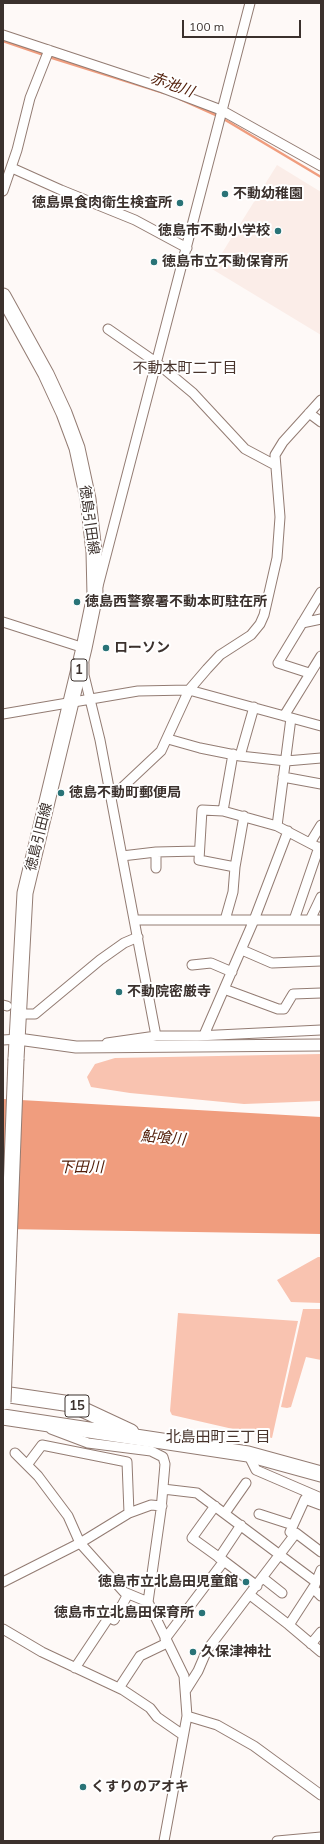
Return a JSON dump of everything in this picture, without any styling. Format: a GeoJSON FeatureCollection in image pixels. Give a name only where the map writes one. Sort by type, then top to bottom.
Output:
{"type":"FeatureCollection","features":[{"type":"Feature","properties":{"kind":"main road","name":"徳島引田線"},"geometry":{"type":"LineString","coordinates":[[3,296],[46,374],[64,413],[77,448],[88,499],[94,552],[95,595],[72,702],[25,893],[10,1040],[16,1058],[3,1402]]}},
{"type":"Feature","properties":{"kind":"main road","name":"15"},"geometry":{"type":"LineString","coordinates":[[3,1394],[71,1404],[145,1439]]}},
{"type":"Feature","properties":{"kind":"main road","name":"15"},"geometry":{"type":"LineString","coordinates":[[3,1417],[248,1454],[321,1474]]}},
{"type":"Feature","properties":{"kind":"street"},"geometry":{"type":"LineString","coordinates":[[95,595],[101,578],[221,110],[250,3]]}},
{"type":"Feature","properties":{"kind":"street"},"geometry":{"type":"LineString","coordinates":[[3,35],[162,88],[221,110],[321,166]]}},
{"type":"Feature","properties":{"kind":"street"},"geometry":{"type":"LineString","coordinates":[[3,191],[12,168],[30,98],[49,50]]}},
{"type":"Feature","properties":{"kind":"street"},"geometry":{"type":"LineString","coordinates":[[12,168],[135,220],[186,248]]}},
{"type":"Feature","properties":{"kind":"street"},"geometry":{"type":"LineString","coordinates":[[108,329],[157,363],[193,393],[245,449],[275,465]]}},
{"type":"Feature","properties":{"kind":"street"},"geometry":{"type":"LineString","coordinates":[[111,798],[149,764],[161,751],[168,739],[189,690],[220,655],[251,636],[260,624],[264,615],[277,558],[280,524],[275,465],[278,449],[321,400]]}},
{"type":"Feature","properties":{"kind":"street"},"geometry":{"type":"LineString","coordinates":[[310,412],[321,422]]}},
{"type":"Feature","properties":{"kind":"street"},"geometry":{"type":"LineString","coordinates":[[309,673],[278,663],[321,592]]}},
{"type":"Feature","properties":{"kind":"street"},"geometry":{"type":"LineString","coordinates":[[302,623],[321,619]]}},
{"type":"Feature","properties":{"kind":"street"},"geometry":{"type":"LineString","coordinates":[[3,622],[84,648],[84,675],[91,700],[111,798],[156,1036]]}},
{"type":"Feature","properties":{"kind":"street"},"geometry":{"type":"LineString","coordinates":[[277,826],[286,761],[288,717],[309,673],[321,656]]}},
{"type":"Feature","properties":{"kind":"street"},"geometry":{"type":"LineString","coordinates":[[3,714],[138,691],[189,690],[288,717],[320,724]]}},
{"type":"Feature","properties":{"kind":"street"},"geometry":{"type":"LineString","coordinates":[[223,811],[237,755],[254,707]]}},
{"type":"Feature","properties":{"kind":"street"},"geometry":{"type":"LineString","coordinates":[[168,739],[200,748],[237,755],[286,761],[321,758]]}},
{"type":"Feature","properties":{"kind":"street"},"geometry":{"type":"LineString","coordinates":[[284,777],[321,784]]}},
{"type":"Feature","properties":{"kind":"street"},"geometry":{"type":"LineString","coordinates":[[235,867],[199,860],[202,810],[223,811],[277,826],[317,846]]}},
{"type":"Feature","properties":{"kind":"street"},"geometry":{"type":"LineString","coordinates":[[225,920],[233,892],[235,867],[244,816]]}},
{"type":"Feature","properties":{"kind":"street"},"geometry":{"type":"LineString","coordinates":[[294,920],[317,846],[321,824]]}},
{"type":"Feature","properties":{"kind":"street"},"geometry":{"type":"LineString","coordinates":[[204,1035],[242,950],[288,831]]}},
{"type":"Feature","properties":{"kind":"street"},"geometry":{"type":"LineString","coordinates":[[122,856],[156,852],[199,851]]}},
{"type":"Feature","properties":{"kind":"street"},"geometry":{"type":"LineString","coordinates":[[156,852],[156,868]]}},
{"type":"Feature","properties":{"kind":"street"},"geometry":{"type":"LineString","coordinates":[[310,920],[321,897]]}},
{"type":"Feature","properties":{"kind":"street"},"geometry":{"type":"LineString","coordinates":[[135,920],[321,920]]}},
{"type":"Feature","properties":{"kind":"street"},"geometry":{"type":"LineString","coordinates":[[25,1014],[35,1014],[100,960],[124,943],[138,937]]}},
{"type":"Feature","properties":{"kind":"street"},"geometry":{"type":"LineString","coordinates":[[242,950],[272,963],[321,961]]}},
{"type":"Feature","properties":{"kind":"street"},"geometry":{"type":"LineString","coordinates":[[192,965],[211,963],[232,972]]}},
{"type":"Feature","properties":{"kind":"street"},"geometry":{"type":"LineString","coordinates":[[224,990],[278,1009],[284,1009],[293,994],[321,992]]}},
{"type":"Feature","properties":{"kind":"street"},"geometry":{"type":"LineString","coordinates":[[76,1047],[156,1036],[321,1030]]}},
{"type":"Feature","properties":{"kind":"street"},"geometry":{"type":"LineString","coordinates":[[10,1040],[76,1047],[321,1045]]}},
{"type":"Feature","properties":{"kind":"street"},"geometry":{"type":"LineString","coordinates":[[29,1420],[88,1443],[151,1451],[163,1457],[166,1464],[162,1506],[148,1602],[184,1676],[187,1716],[164,1841]]}},
{"type":"Feature","properties":{"kind":"street"},"geometry":{"type":"LineString","coordinates":[[27,1465],[42,1445],[127,1462],[128,1513]]}},
{"type":"Feature","properties":{"kind":"street"},"geometry":{"type":"LineString","coordinates":[[15,1453],[38,1476],[68,1516],[80,1543],[124,1592],[148,1602]]}},
{"type":"Feature","properties":{"kind":"street"},"geometry":{"type":"LineString","coordinates":[[248,1454],[256,1470],[321,1498]]}},
{"type":"Feature","properties":{"kind":"street"},"geometry":{"type":"LineString","coordinates":[[225,1513],[246,1483]]}},
{"type":"Feature","properties":{"kind":"street"},"geometry":{"type":"LineString","coordinates":[[163,1489],[197,1493],[281,1555],[315,1585],[321,1596]]}},
{"type":"Feature","properties":{"kind":"street"},"geometry":{"type":"LineString","coordinates":[[294,1536],[290,1532],[305,1499],[321,1505]]}},
{"type":"Feature","properties":{"kind":"street"},"geometry":{"type":"LineString","coordinates":[[3,1582],[80,1543],[128,1513],[151,1505],[162,1506]]}},
{"type":"Feature","properties":{"kind":"street"},"geometry":{"type":"LineString","coordinates":[[216,1506],[192,1538],[221,1559],[282,1593]]}},
{"type":"Feature","properties":{"kind":"street"},"geometry":{"type":"LineString","coordinates":[[259,1514],[293,1525]]}},
{"type":"Feature","properties":{"kind":"street"},"geometry":{"type":"LineString","coordinates":[[119,1688],[140,1656],[166,1641],[221,1559],[241,1525]]}},
{"type":"Feature","properties":{"kind":"street"},"geometry":{"type":"LineString","coordinates":[[186,1690],[198,1671],[206,1650],[281,1555],[296,1533],[321,1552]]}},
{"type":"Feature","properties":{"kind":"street"},"geometry":{"type":"LineString","coordinates":[[289,1625],[315,1585],[321,1570]]}},
{"type":"Feature","properties":{"kind":"street"},"geometry":{"type":"LineString","coordinates":[[75,1668],[109,1616],[114,1620],[128,1594]]}},
{"type":"Feature","properties":{"kind":"street"},"geometry":{"type":"LineString","coordinates":[[250,1595],[321,1652]]}},
{"type":"Feature","properties":{"kind":"street"},"geometry":{"type":"LineString","coordinates":[[3,1629],[42,1652],[119,1688],[150,1708],[157,1716],[183,1735]]}},
{"type":"Feature","properties":{"kind":"street"},"geometry":{"type":"LineString","coordinates":[[311,1644],[321,1632]]}},
{"type":"Feature","properties":{"kind":"street"},"geometry":{"type":"LineString","coordinates":[[187,1716],[217,1725],[254,1746],[321,1795]]}},
{"type":"Feature","properties":{"kind":"street"},"geometry":{"type":"LineString","coordinates":[[277,1841],[321,1837]]}},
{"type":"Feature","properties":{"kind":"shaded area","name":"徳島市不動小学校"},"geometry":{"type":"Polygon","coordinates":[[[277,165],[321,192],[321,335],[212,269],[277,165]]]}},
{"type":"Feature","properties":{"kind":"shaded area"},"geometry":{"type":"Polygon","coordinates":[[[321,1054],[321,1101],[244,1104],[130,1093],[91,1087],[87,1077],[95,1064],[115,1058],[321,1054]]]}},
{"type":"Feature","properties":{"kind":"shaded area"},"geometry":{"type":"Polygon","coordinates":[[[318,1257],[321,1257],[321,1303],[291,1302],[277,1280],[318,1257]]]}},
{"type":"Feature","properties":{"kind":"shaded area"},"geometry":{"type":"Polygon","coordinates":[[[303,1309],[321,1309],[321,1360],[306,1357],[291,1407],[281,1407],[303,1309]]]}},
{"type":"Feature","properties":{"kind":"shaded area"},"geometry":{"type":"Polygon","coordinates":[[[178,1313],[298,1321],[272,1438],[172,1415],[170,1411],[178,1313]]]}},
{"type":"Feature","properties":{"kind":"water","name":"下田川"},"geometry":{"type":"Polygon","coordinates":[[[3,1099],[321,1117],[321,1234],[3,1229],[3,1099]]]}},
{"type":"Feature","properties":{"kind":"waterway","name":"赤池川"},"geometry":{"type":"LineString","coordinates":[[3,41],[44,55]]}},
{"type":"Feature","properties":{"kind":"waterway","name":"赤池川"},"geometry":{"type":"LineString","coordinates":[[49,57],[164,93]]}},
{"type":"Feature","properties":{"kind":"waterway","name":"赤池川"},"geometry":{"type":"LineString","coordinates":[[180,99],[218,116]]}},
{"type":"Feature","properties":{"kind":"waterway","name":"赤池川"},"geometry":{"type":"LineString","coordinates":[[222,118],[321,177]]}},
{"type":"Feature","properties":{"kind":"place","name":"不動幼稚園"},"geometry":{"type":"Point","coordinates":[225,194]}},
{"type":"Feature","properties":{"kind":"place","name":"徳島県食肉衛生検査所"},"geometry":{"type":"Point","coordinates":[180,203]}},
{"type":"Feature","properties":{"kind":"place","name":"徳島市不動小学校"},"geometry":{"type":"Point","coordinates":[278,231]}},
{"type":"Feature","properties":{"kind":"place","name":"徳島市立不動保育所"},"geometry":{"type":"Point","coordinates":[154,262]}},
{"type":"Feature","properties":{"kind":"place","name":"徳島西警察署不動本町駐在所"},"geometry":{"type":"Point","coordinates":[77,602]}},
{"type":"Feature","properties":{"kind":"place","name":"ローソン"},"geometry":{"type":"Point","coordinates":[106,648]}},
{"type":"Feature","properties":{"kind":"place","name":"徳島不動町郵便局"},"geometry":{"type":"Point","coordinates":[61,793]}},
{"type":"Feature","properties":{"kind":"place","name":"不動院密厳寺"},"geometry":{"type":"Point","coordinates":[119,992]}},
{"type":"Feature","properties":{"kind":"place","name":"徳島市立北島田児童館"},"geometry":{"type":"Point","coordinates":[246,1582]}},
{"type":"Feature","properties":{"kind":"place","name":"徳島市立北島田保育所"},"geometry":{"type":"Point","coordinates":[202,1613]}},
{"type":"Feature","properties":{"kind":"place","name":"久保津神社"},"geometry":{"type":"Point","coordinates":[193,1652]}},
{"type":"Feature","properties":{"kind":"place","name":"くすりのアオキ"},"geometry":{"type":"Point","coordinates":[83,1787]}},
{"type":"Feature","properties":{"kind":"district","name":"不動本町二丁目"},"geometry":{"type":"Point","coordinates":[185,368]}},
{"type":"Feature","properties":{"kind":"district","name":"北島田町三丁目"},"geometry":{"type":"Point","coordinates":[218,1437]}},
{"type":"Feature","properties":{"kind":"water label","name":"鮎喰川"},"geometry":{"type":"Point","coordinates":[163,1138]}}]}
